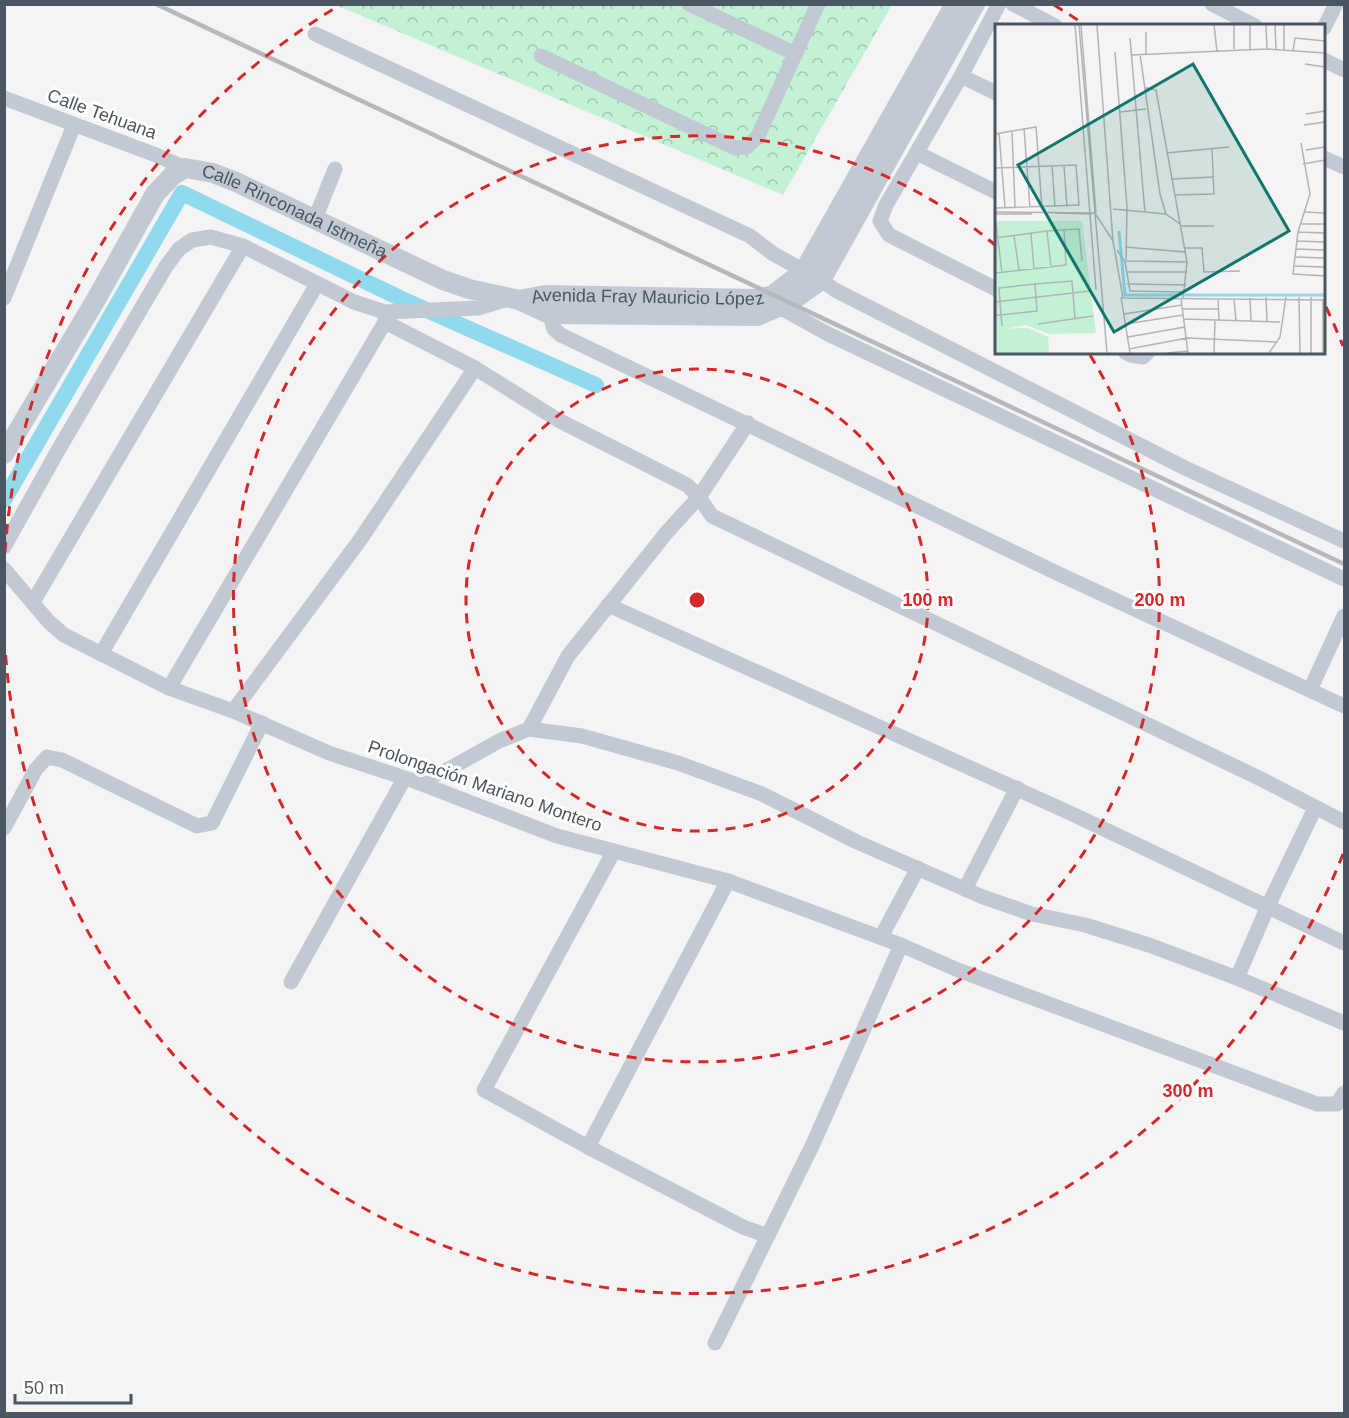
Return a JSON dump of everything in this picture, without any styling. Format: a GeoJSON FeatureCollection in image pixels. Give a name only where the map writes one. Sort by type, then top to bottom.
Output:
{"type":"FeatureCollection","features":[{"type":"Feature","properties":{"kind":"street"},"geometry":{"type":"LineString","coordinates":[[689,4],[796,54]]}},
{"type":"Feature","properties":{"kind":"street"},"geometry":{"type":"LineString","coordinates":[[541,56],[735,148],[747,147],[758,136],[818,4]]}},
{"type":"Feature","properties":{"kind":"street","name":"Avenida Fray Mauricio López"},"geometry":{"type":"LineString","coordinates":[[813,275],[955,4]]}},
{"type":"Feature","properties":{"kind":"street","name":"Avenida Fray Mauricio López"},"geometry":{"type":"LineString","coordinates":[[515,299],[547,305],[756,316],[771,302],[790,302],[813,275],[975,4]]}},
{"type":"Feature","properties":{"kind":"street"},"geometry":{"type":"LineString","coordinates":[[995,288],[889,235],[880,221],[886,204],[961,76],[999,4]]}},
{"type":"Feature","properties":{"kind":"street"},"geometry":{"type":"LineString","coordinates":[[1013,4],[1051,24]]}},
{"type":"Feature","properties":{"kind":"street"},"geometry":{"type":"LineString","coordinates":[[1212,4],[1251,24]]}},
{"type":"Feature","properties":{"kind":"street"},"geometry":{"type":"LineString","coordinates":[[1325,24],[1336,4]]}},
{"type":"Feature","properties":{"kind":"street"},"geometry":{"type":"LineString","coordinates":[[315,34],[750,236],[772,253],[835,290],[1185,468],[1344,541]]}},
{"type":"Feature","properties":{"kind":"street"},"geometry":{"type":"LineString","coordinates":[[1325,61],[1344,70]]}},
{"type":"Feature","properties":{"kind":"street"},"geometry":{"type":"LineString","coordinates":[[961,76],[995,93]]}},
{"type":"Feature","properties":{"kind":"street","name":"Calle Tehuana"},"geometry":{"type":"LineString","coordinates":[[6,102],[156,155],[185,168]]}},
{"type":"Feature","properties":{"kind":"street"},"geometry":{"type":"LineString","coordinates":[[4,298],[74,125]]}},
{"type":"Feature","properties":{"kind":"street"},"geometry":{"type":"LineString","coordinates":[[917,153],[995,192]]}},
{"type":"Feature","properties":{"kind":"street"},"geometry":{"type":"LineString","coordinates":[[1325,159],[1344,167]]}},
{"type":"Feature","properties":{"kind":"street","name":"Calle Rinconada Istmeña"},"geometry":{"type":"LineString","coordinates":[[4,454],[98,296],[155,194],[172,176],[185,168],[213,173],[236,182],[442,280],[469,289],[515,299]]}},
{"type":"Feature","properties":{"kind":"street"},"geometry":{"type":"LineString","coordinates":[[315,219],[335,169]]}},
{"type":"Feature","properties":{"kind":"street"},"geometry":{"type":"LineString","coordinates":[[4,547],[165,268],[179,249],[192,240],[211,237],[243,246],[385,317],[475,368],[558,420],[687,485],[699,497],[712,516],[1261,779],[1344,822]]}},
{"type":"Feature","properties":{"kind":"street"},"geometry":{"type":"LineString","coordinates":[[33,602],[243,246]]}},
{"type":"Feature","properties":{"kind":"street"},"geometry":{"type":"LineString","coordinates":[[101,654],[317,284]]}},
{"type":"Feature","properties":{"kind":"street"},"geometry":{"type":"LineString","coordinates":[[169,688],[385,317],[403,312],[478,308],[515,299]]}},
{"type":"Feature","properties":{"kind":"street"},"geometry":{"type":"LineString","coordinates":[[771,302],[828,334],[1344,579]]}},
{"type":"Feature","properties":{"kind":"street"},"geometry":{"type":"LineString","coordinates":[[547,305],[554,329],[561,335],[1061,575],[1344,706]]}},
{"type":"Feature","properties":{"kind":"street"},"geometry":{"type":"LineString","coordinates":[[233,711],[360,540],[475,368]]}},
{"type":"Feature","properties":{"kind":"street"},"geometry":{"type":"LineString","coordinates":[[528,729],[568,656],[667,532],[699,497],[748,423]]}},
{"type":"Feature","properties":{"kind":"street","name":"Prolongación Mariano Montero"},"geometry":{"type":"LineString","coordinates":[[4,568],[49,622],[64,635],[169,688],[233,711],[329,753],[557,836],[728,881],[881,937],[958,970],[1317,1104],[1337,1104],[1344,1093]]}},
{"type":"Feature","properties":{"kind":"street"},"geometry":{"type":"LineString","coordinates":[[608,605],[1017,789],[1344,943]]}},
{"type":"Feature","properties":{"kind":"street"},"geometry":{"type":"LineString","coordinates":[[1310,690],[1344,615]]}},
{"type":"Feature","properties":{"kind":"street"},"geometry":{"type":"LineString","coordinates":[[4,828],[36,769],[47,757],[62,760],[197,826],[212,823],[262,723]]}},
{"type":"Feature","properties":{"kind":"street"},"geometry":{"type":"LineString","coordinates":[[291,982],[411,781],[449,769],[500,741],[528,729],[582,736],[678,763],[762,794],[857,842],[983,897],[1032,914],[1085,925],[1149,945],[1237,978],[1344,1023]]}},
{"type":"Feature","properties":{"kind":"street"},"geometry":{"type":"LineString","coordinates":[[965,889],[1017,789]]}},
{"type":"Feature","properties":{"kind":"street"},"geometry":{"type":"LineString","coordinates":[[1237,978],[1268,906],[1315,808]]}},
{"type":"Feature","properties":{"kind":"street"},"geometry":{"type":"LineString","coordinates":[[614,851],[484,1090],[743,1227],[768,1236]]}},
{"type":"Feature","properties":{"kind":"street"},"geometry":{"type":"LineString","coordinates":[[881,937],[918,868]]}},
{"type":"Feature","properties":{"kind":"street"},"geometry":{"type":"LineString","coordinates":[[588,1147],[728,881]]}},
{"type":"Feature","properties":{"kind":"street"},"geometry":{"type":"LineString","coordinates":[[715,1343],[813,1144],[901,945]]}},
{"type":"Feature","properties":{"kind":"green space"},"geometry":{"type":"Polygon","coordinates":[[[336,5],[892,5],[783,195],[336,5]]]}},
{"type":"Feature","properties":{"kind":"waterway"},"geometry":{"type":"LineString","coordinates":[[4,500],[182,193],[404,300],[596,385]]}},
{"type":"Feature","properties":{"kind":"railway"},"geometry":{"type":"LineString","coordinates":[[156,4],[1344,564]]}}]}
